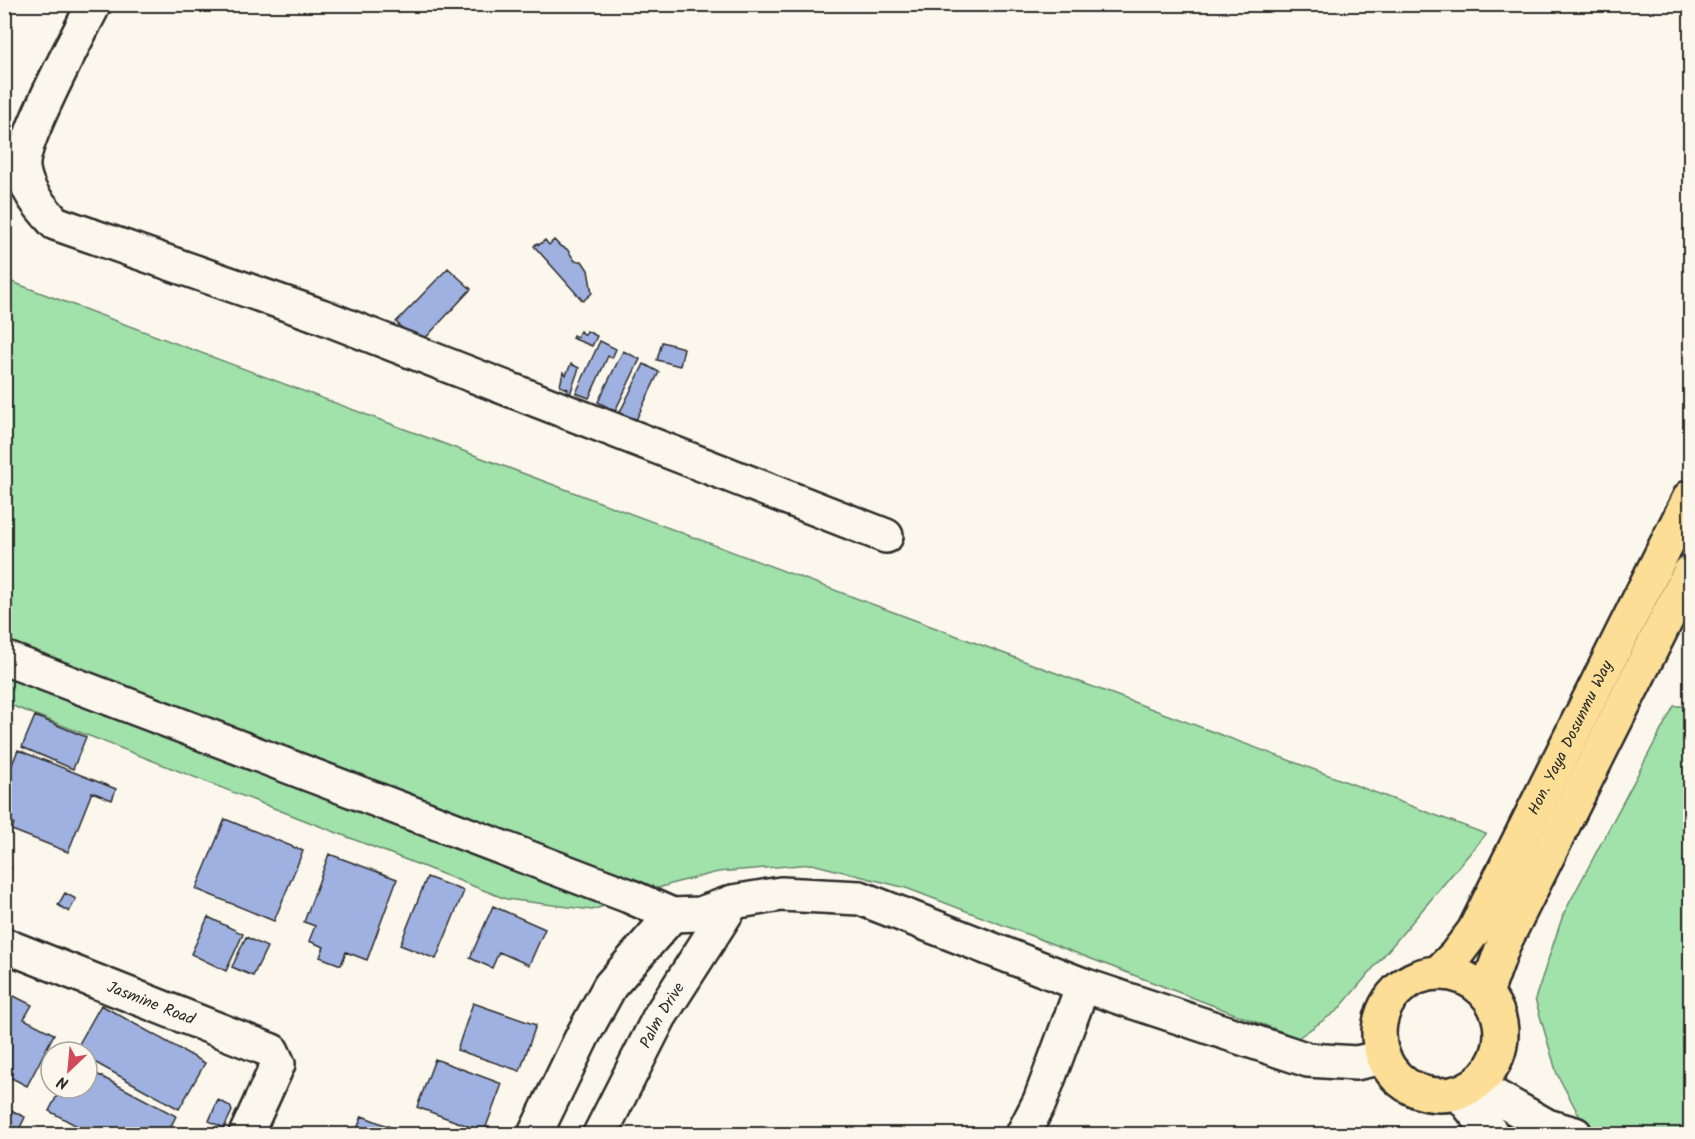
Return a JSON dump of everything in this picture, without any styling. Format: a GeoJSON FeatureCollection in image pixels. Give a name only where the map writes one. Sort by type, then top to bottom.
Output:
{"type":"FeatureCollection","features":[{"type":"Feature","properties":{"kind":"main road","name":"Hon. Yaya Dosunmu Way"},"geometry":{"type":"LineString","coordinates":[[1439,972],[1474,931],[1690,497]]}},
{"type":"Feature","properties":{"kind":"main road","name":"Hon. Yaya Dosunmu Way"},"geometry":{"type":"LineString","coordinates":[[1486,993],[1504,943],[1690,572]]}},
{"type":"Feature","properties":{"kind":"main road"},"geometry":{"type":"LineString","coordinates":[[1439,972],[1457,974],[1473,982],[1486,993],[1501,1024],[1501,1042],[1488,1073],[1467,1089],[1442,1095],[1424,1094],[1408,1087],[1394,1076],[1379,1045],[1378,1027],[1383,1010],[1392,994],[1405,982],[1422,975],[1439,972]]}},
{"type":"Feature","properties":{"kind":"street"},"geometry":{"type":"LineString","coordinates":[[94,4],[30,135],[23,167],[32,198],[55,223],[321,316],[886,536]]}},
{"type":"Feature","properties":{"kind":"street"},"geometry":{"type":"LineString","coordinates":[[4,658],[629,896],[672,915],[700,914],[733,902],[781,894],[860,898],[1083,985],[1308,1060],[1356,1063],[1383,1057]]}},
{"type":"Feature","properties":{"kind":"street","name":"Palm Drive"},"geometry":{"type":"LineString","coordinates":[[600,1134],[660,1016],[733,902]]}},
{"type":"Feature","properties":{"kind":"street"},"geometry":{"type":"LineString","coordinates":[[535,1134],[583,1035],[610,986],[672,915]]}},
{"type":"Feature","properties":{"kind":"street","name":"Jasmine Road"},"geometry":{"type":"LineString","coordinates":[[4,945],[272,1050],[278,1064],[246,1134]]}},
{"type":"Feature","properties":{"kind":"street"},"geometry":{"type":"LineString","coordinates":[[1023,1134],[1040,1101],[1083,985]]}},
{"type":"Feature","properties":{"kind":"street"},"geometry":{"type":"LineString","coordinates":[[1467,1089],[1492,1134]]}},
{"type":"Feature","properties":{"kind":"street"},"geometry":{"type":"LineString","coordinates":[[1467,1089],[1547,1126],[1575,1134]]}},
{"type":"Feature","properties":{"kind":"green space"},"geometry":{"type":"Polygon","coordinates":[[[4,279],[1486,834],[1338,1010],[1298,1038],[906,888],[812,864],[718,872],[674,883],[592,910],[506,899],[5,703],[4,279]]]}},
{"type":"Feature","properties":{"kind":"green space"},"geometry":{"type":"Polygon","coordinates":[[[1674,706],[1690,706],[1690,1134],[1589,1134],[1557,1074],[1535,999],[1563,915],[1674,706]]]}},
{"type":"Feature","properties":{"kind":"building"},"geometry":{"type":"Polygon","coordinates":[[[545,240],[549,245],[554,240],[567,249],[575,261],[582,261],[588,270],[592,293],[583,301],[534,246],[545,240]]]}},
{"type":"Feature","properties":{"kind":"building"},"geometry":{"type":"Polygon","coordinates":[[[448,268],[471,289],[419,345],[396,322],[448,268]]]}},
{"type":"Feature","properties":{"kind":"building"},"geometry":{"type":"Polygon","coordinates":[[[580,331],[585,335],[587,331],[597,336],[592,346],[572,338],[573,335],[577,337],[580,331]]]}},
{"type":"Feature","properties":{"kind":"building"},"geometry":{"type":"Polygon","coordinates":[[[600,341],[616,349],[612,358],[608,356],[589,398],[576,393],[600,341]]]}},
{"type":"Feature","properties":{"kind":"building"},"geometry":{"type":"Polygon","coordinates":[[[662,342],[684,348],[680,366],[657,360],[662,342]]]}},
{"type":"Feature","properties":{"kind":"building"},"geometry":{"type":"Polygon","coordinates":[[[623,351],[640,359],[615,411],[598,402],[623,351]]]}},
{"type":"Feature","properties":{"kind":"building"},"geometry":{"type":"Polygon","coordinates":[[[571,364],[579,368],[570,394],[567,392],[568,389],[560,386],[563,372],[566,375],[571,364]]]}},
{"type":"Feature","properties":{"kind":"building"},"geometry":{"type":"Polygon","coordinates":[[[644,364],[659,372],[635,422],[619,414],[644,364]]]}},
{"type":"Feature","properties":{"kind":"building"},"geometry":{"type":"Polygon","coordinates":[[[35,716],[86,737],[73,769],[22,747],[35,716]]]}},
{"type":"Feature","properties":{"kind":"building"},"geometry":{"type":"Polygon","coordinates":[[[18,750],[116,789],[112,800],[92,792],[68,852],[12,830],[14,823],[4,820],[4,784],[18,750]]]}},
{"type":"Feature","properties":{"kind":"building"},"geometry":{"type":"Polygon","coordinates":[[[225,819],[303,851],[274,921],[196,889],[225,819]]]}},
{"type":"Feature","properties":{"kind":"building"},"geometry":{"type":"Polygon","coordinates":[[[329,854],[397,879],[367,960],[346,952],[341,965],[320,957],[324,947],[309,941],[315,926],[304,922],[329,854]]]}},
{"type":"Feature","properties":{"kind":"building"},"geometry":{"type":"Polygon","coordinates":[[[4,866],[11,868],[6,885],[4,885],[4,866]]]}},
{"type":"Feature","properties":{"kind":"building"},"geometry":{"type":"Polygon","coordinates":[[[427,877],[464,891],[436,959],[400,945],[427,877]]]}},
{"type":"Feature","properties":{"kind":"building"},"geometry":{"type":"Polygon","coordinates":[[[65,893],[76,899],[69,912],[58,905],[65,893]]]}},
{"type":"Feature","properties":{"kind":"building"},"geometry":{"type":"Polygon","coordinates":[[[493,906],[545,929],[529,965],[499,952],[492,968],[470,958],[493,906]]]}},
{"type":"Feature","properties":{"kind":"building"},"geometry":{"type":"Polygon","coordinates":[[[208,917],[243,934],[226,971],[191,954],[208,917]]]}},
{"type":"Feature","properties":{"kind":"building"},"geometry":{"type":"Polygon","coordinates":[[[246,937],[267,947],[253,976],[232,967],[246,937]]]}},
{"type":"Feature","properties":{"kind":"building"},"geometry":{"type":"Polygon","coordinates":[[[4,991],[32,1005],[24,1019],[54,1034],[51,1040],[39,1040],[39,1063],[27,1086],[4,1074],[4,991]]]}},
{"type":"Feature","properties":{"kind":"building"},"geometry":{"type":"Polygon","coordinates":[[[473,1003],[536,1025],[520,1071],[457,1050],[473,1003]]]}},
{"type":"Feature","properties":{"kind":"building"},"geometry":{"type":"Polygon","coordinates":[[[101,1005],[205,1063],[179,1109],[99,1065],[99,1040],[81,1040],[101,1005]]]}},
{"type":"Feature","properties":{"kind":"building"},"geometry":{"type":"Polygon","coordinates":[[[435,1059],[502,1084],[484,1132],[417,1107],[435,1059]]]}},
{"type":"Feature","properties":{"kind":"building"},"geometry":{"type":"Polygon","coordinates":[[[99,1075],[176,1116],[167,1134],[92,1134],[49,1111],[55,1100],[99,1100],[99,1075]]]}},
{"type":"Feature","properties":{"kind":"building"},"geometry":{"type":"Polygon","coordinates":[[[218,1100],[230,1106],[232,1111],[224,1128],[209,1121],[218,1100]]]}},
{"type":"Feature","properties":{"kind":"building"},"geometry":{"type":"Polygon","coordinates":[[[4,1107],[25,1117],[17,1134],[4,1134],[4,1107]]]}},
{"type":"Feature","properties":{"kind":"building"},"geometry":{"type":"Polygon","coordinates":[[[362,1116],[408,1134],[355,1134],[362,1116]]]}}]}
